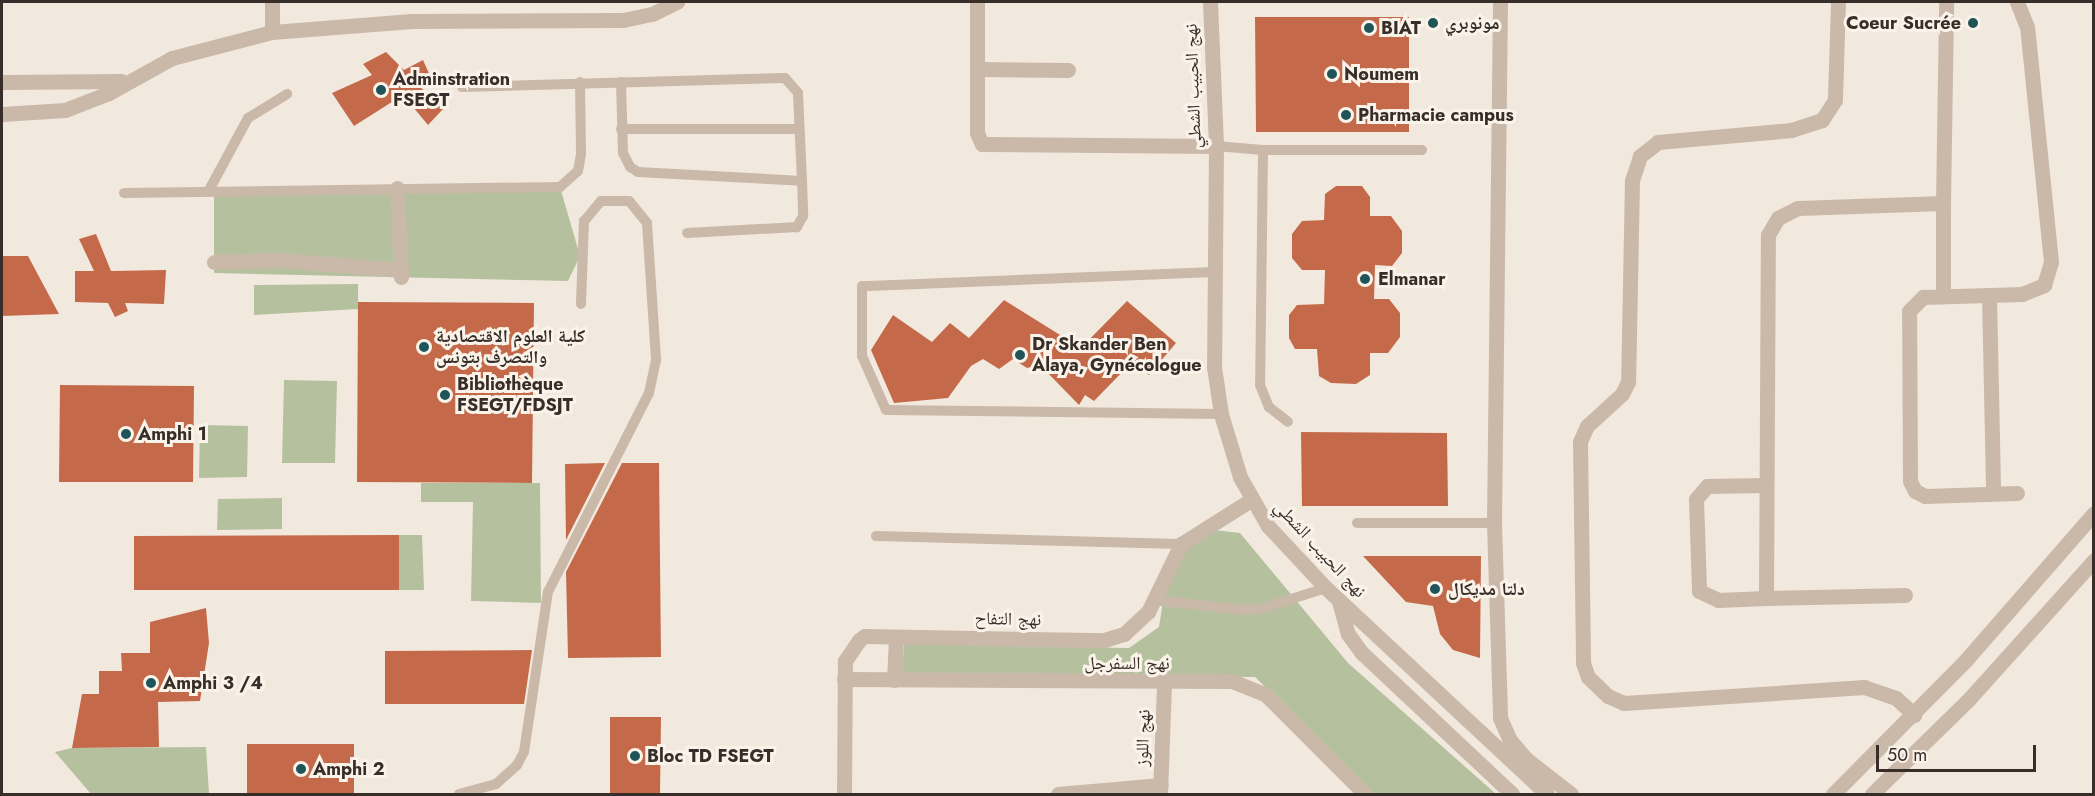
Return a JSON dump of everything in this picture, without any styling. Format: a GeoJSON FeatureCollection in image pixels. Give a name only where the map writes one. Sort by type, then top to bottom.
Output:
{"type":"FeatureCollection","features":[{"type":"Feature","properties":{"kind":"street"},"geometry":{"type":"LineString","coordinates":[[272,2],[272,32]]}},
{"type":"Feature","properties":{"kind":"street"},"geometry":{"type":"LineString","coordinates":[[2,114],[65,110],[172,58],[272,32],[412,21],[623,20],[652,14],[677,2]]}},
{"type":"Feature","properties":{"kind":"street"},"geometry":{"type":"LineString","coordinates":[[977,2],[977,133],[985,146],[1216,146]]}},
{"type":"Feature","properties":{"kind":"street","name":"نهج الحبيب الشطي"},"geometry":{"type":"LineString","coordinates":[[1210,2],[1216,146],[1214,367],[1229,450],[1251,500],[1268,526],[1339,601],[1547,795]]}},
{"type":"Feature","properties":{"kind":"street"},"geometry":{"type":"LineString","coordinates":[[1500,2],[1494,523],[1500,718],[1510,740],[1526,759],[1570,795]]}},
{"type":"Feature","properties":{"kind":"street"},"geometry":{"type":"LineString","coordinates":[[1838,2],[1836,100],[1822,120],[1792,130],[1658,142],[1640,156],[1632,180],[1628,382],[1622,394],[1587,426],[1580,442],[1583,663],[1588,677],[1608,696],[1624,703],[1864,687],[1896,698],[1914,715]]}},
{"type":"Feature","properties":{"kind":"street"},"geometry":{"type":"LineString","coordinates":[[1943,296],[1946,2]]}},
{"type":"Feature","properties":{"kind":"street"},"geometry":{"type":"LineString","coordinates":[[2017,2],[2027,27],[2051,262],[2044,285],[2022,294],[1923,297],[1909,311],[1910,480],[1915,491],[1925,496],[2017,493]]}},
{"type":"Feature","properties":{"kind":"street"},"geometry":{"type":"LineString","coordinates":[[977,69],[1068,70]]}},
{"type":"Feature","properties":{"kind":"street"},"geometry":{"type":"LineString","coordinates":[[2,82],[109,84],[136,77]]}},
{"type":"Feature","properties":{"kind":"street"},"geometry":{"type":"LineString","coordinates":[[214,262],[281,260],[401,274],[397,188]]}},
{"type":"Feature","properties":{"kind":"street"},"geometry":{"type":"LineString","coordinates":[[1766,598],[1768,236],[1778,218],[1798,207],[1943,203]]}},
{"type":"Feature","properties":{"kind":"street"},"geometry":{"type":"LineString","coordinates":[[1989,295],[1993,493]]}},
{"type":"Feature","properties":{"kind":"street"},"geometry":{"type":"LineString","coordinates":[[1766,484],[1707,486],[1696,499],[1699,591],[1718,600],[1905,595]]}},
{"type":"Feature","properties":{"kind":"street"},"geometry":{"type":"LineString","coordinates":[[1181,544],[1251,500]]}},
{"type":"Feature","properties":{"kind":"street"},"geometry":{"type":"LineString","coordinates":[[1833,795],[1914,715],[2094,513]]}},
{"type":"Feature","properties":{"kind":"street","name":"نهج التفاح"},"geometry":{"type":"LineString","coordinates":[[844,795],[845,661],[859,640],[865,636],[1104,640],[1140,623],[1181,544]]}},
{"type":"Feature","properties":{"kind":"street"},"geometry":{"type":"LineString","coordinates":[[1872,795],[1969,699],[2094,560]]}},
{"type":"Feature","properties":{"kind":"street"},"geometry":{"type":"LineString","coordinates":[[1339,601],[1348,634],[1362,653],[1512,795]]}},
{"type":"Feature","properties":{"kind":"street"},"geometry":{"type":"LineString","coordinates":[[894,680],[896,638]]}},
{"type":"Feature","properties":{"kind":"street","name":"نهج السفرجل"},"geometry":{"type":"LineString","coordinates":[[844,679],[1164,683],[1232,681],[1265,694],[1365,795]]}},
{"type":"Feature","properties":{"kind":"street","name":"نهج اللوز"},"geometry":{"type":"LineString","coordinates":[[1160,790],[1164,683]]}},
{"type":"Feature","properties":{"kind":"street"},"geometry":{"type":"LineString","coordinates":[[1058,795],[1160,790]]}},
{"type":"Feature","properties":{"kind":"lane"},"geometry":{"type":"LineString","coordinates":[[462,87],[785,78],[798,93],[803,216],[797,227],[687,233]]}},
{"type":"Feature","properties":{"kind":"lane"},"geometry":{"type":"LineString","coordinates":[[124,193],[560,187],[578,171],[581,154],[580,82]]}},
{"type":"Feature","properties":{"kind":"lane"},"geometry":{"type":"LineString","coordinates":[[621,82],[623,153],[630,167],[638,172],[802,181]]}},
{"type":"Feature","properties":{"kind":"lane"},"geometry":{"type":"LineString","coordinates":[[208,192],[248,118],[287,94]]}},
{"type":"Feature","properties":{"kind":"lane"},"geometry":{"type":"LineString","coordinates":[[621,129],[798,129]]}},
{"type":"Feature","properties":{"kind":"lane"},"geometry":{"type":"LineString","coordinates":[[1216,146],[1263,150],[1422,150]]}},
{"type":"Feature","properties":{"kind":"lane"},"geometry":{"type":"LineString","coordinates":[[1263,150],[1260,385],[1269,406],[1288,422]]}},
{"type":"Feature","properties":{"kind":"lane"},"geometry":{"type":"LineString","coordinates":[[459,795],[496,784],[517,765],[524,752],[548,592],[651,384],[656,343],[647,223],[629,201],[601,201],[584,221],[581,304]]}},
{"type":"Feature","properties":{"kind":"lane"},"geometry":{"type":"LineString","coordinates":[[1215,272],[862,286],[862,356],[886,410],[1221,414]]}},
{"type":"Feature","properties":{"kind":"lane"},"geometry":{"type":"LineString","coordinates":[[1357,523],[1494,523]]}},
{"type":"Feature","properties":{"kind":"lane"},"geometry":{"type":"LineString","coordinates":[[876,536],[1181,544]]}},
{"type":"Feature","properties":{"kind":"lane"},"geometry":{"type":"LineString","coordinates":[[1152,600],[1245,610],[1263,608],[1326,588]]}},
{"type":"Feature","properties":{"kind":"green space"},"geometry":{"type":"Polygon","coordinates":[[[560,187],[580,256],[568,281],[214,273],[214,191],[560,187]]]}},
{"type":"Feature","properties":{"kind":"green space"},"geometry":{"type":"Polygon","coordinates":[[[358,284],[358,309],[254,315],[254,285],[358,284]]]}},
{"type":"Feature","properties":{"kind":"green space"},"geometry":{"type":"Polygon","coordinates":[[[284,380],[337,381],[335,463],[282,463],[284,380]]]}},
{"type":"Feature","properties":{"kind":"green space"},"geometry":{"type":"Polygon","coordinates":[[[200,425],[248,426],[247,477],[199,478],[200,425]]]}},
{"type":"Feature","properties":{"kind":"green space"},"geometry":{"type":"Polygon","coordinates":[[[421,483],[540,483],[541,603],[471,601],[473,502],[421,502],[421,483]]]}},
{"type":"Feature","properties":{"kind":"green space"},"geometry":{"type":"Polygon","coordinates":[[[282,498],[282,529],[217,530],[218,499],[282,498]]]}},
{"type":"Feature","properties":{"kind":"green space"},"geometry":{"type":"Polygon","coordinates":[[[1214,530],[1240,533],[1348,663],[1496,794],[1374,794],[1255,677],[902,674],[904,644],[1129,648],[1159,627],[1165,588],[1187,547],[1214,530]]]}},
{"type":"Feature","properties":{"kind":"green space"},"geometry":{"type":"Polygon","coordinates":[[[399,535],[422,535],[424,590],[399,590],[399,535]]]}},
{"type":"Feature","properties":{"kind":"green space"},"geometry":{"type":"Polygon","coordinates":[[[206,747],[209,794],[91,794],[55,752],[72,748],[206,747]]]}},
{"type":"Feature","properties":{"kind":"building","name":"Noumem"},"geometry":{"type":"Polygon","coordinates":[[[1255,17],[1409,17],[1409,132],[1256,132],[1255,17]]]}},
{"type":"Feature","properties":{"kind":"building","name":"Adminstration FSEGT"},"geometry":{"type":"Polygon","coordinates":[[[386,52],[404,70],[423,60],[432,80],[420,87],[444,108],[428,125],[403,95],[354,126],[332,93],[372,75],[363,64],[386,52]]]}},
{"type":"Feature","properties":{"kind":"building"},"geometry":{"type":"Polygon","coordinates":[[[1336,186],[1362,186],[1370,197],[1370,216],[1391,216],[1402,231],[1402,253],[1392,266],[1375,265],[1374,299],[1389,299],[1400,313],[1400,337],[1388,353],[1370,353],[1370,375],[1356,384],[1331,383],[1319,376],[1317,349],[1295,349],[1289,338],[1289,315],[1297,305],[1324,304],[1325,270],[1302,270],[1292,258],[1292,234],[1302,221],[1324,220],[1325,194],[1336,186]]]}},
{"type":"Feature","properties":{"kind":"building"},"geometry":{"type":"Polygon","coordinates":[[[96,234],[111,271],[166,270],[164,304],[125,303],[128,311],[115,317],[108,303],[75,302],[75,271],[94,271],[79,239],[96,234]]]}},
{"type":"Feature","properties":{"kind":"building"},"geometry":{"type":"Polygon","coordinates":[[[2,256],[28,256],[59,314],[2,316],[2,256]]]}},
{"type":"Feature","properties":{"kind":"building","name":"Dr Skander Ben Alaya, Gynécologue"},"geometry":{"type":"Polygon","coordinates":[[[1004,300],[1081,348],[1127,301],[1176,343],[1149,375],[1131,363],[1094,401],[1085,395],[1079,405],[1040,365],[1027,368],[1013,359],[999,369],[983,359],[971,366],[948,398],[894,403],[871,350],[893,315],[932,342],[950,323],[969,338],[1004,300]]]}},
{"type":"Feature","properties":{"kind":"building","name":"Bibliothèque FSEGT/FDSJT"},"geometry":{"type":"Polygon","coordinates":[[[358,302],[534,303],[532,483],[357,482],[358,302]]]}},
{"type":"Feature","properties":{"kind":"building","name":"Amphi 1"},"geometry":{"type":"Polygon","coordinates":[[[60,385],[194,386],[193,482],[59,482],[60,385]]]}},
{"type":"Feature","properties":{"kind":"building"},"geometry":{"type":"Polygon","coordinates":[[[1301,432],[1447,433],[1448,506],[1302,506],[1301,432]]]}},
{"type":"Feature","properties":{"kind":"building"},"geometry":{"type":"Polygon","coordinates":[[[605,463],[566,540],[565,464],[605,463]]]}},
{"type":"Feature","properties":{"kind":"building"},"geometry":{"type":"Polygon","coordinates":[[[622,463],[659,463],[661,657],[568,658],[566,572],[622,463]]]}},
{"type":"Feature","properties":{"kind":"building"},"geometry":{"type":"Polygon","coordinates":[[[399,535],[399,590],[134,590],[134,536],[399,535]]]}},
{"type":"Feature","properties":{"kind":"building"},"geometry":{"type":"Polygon","coordinates":[[[1363,556],[1481,556],[1480,658],[1453,650],[1440,634],[1433,606],[1406,602],[1363,556]]]}},
{"type":"Feature","properties":{"kind":"building","name":"Amphi 3 /4"},"geometry":{"type":"Polygon","coordinates":[[[206,608],[209,643],[200,701],[158,702],[159,747],[72,748],[82,694],[99,694],[99,671],[122,671],[121,653],[150,653],[150,622],[206,608]]]}},
{"type":"Feature","properties":{"kind":"building"},"geometry":{"type":"Polygon","coordinates":[[[532,650],[524,704],[385,704],[385,651],[532,650]]]}},
{"type":"Feature","properties":{"kind":"building","name":"Bloc TD FSEGT"},"geometry":{"type":"Polygon","coordinates":[[[610,717],[661,717],[660,795],[610,795],[610,717]]]}},
{"type":"Feature","properties":{"kind":"building","name":"Amphi 2"},"geometry":{"type":"Polygon","coordinates":[[[247,744],[354,744],[354,795],[247,795],[247,744]]]}},
{"type":"Feature","properties":{"kind":"place","name":"مونوبري"},"geometry":{"type":"Point","coordinates":[1433,23]}},
{"type":"Feature","properties":{"kind":"place","name":"Coeur Sucrée"},"geometry":{"type":"Point","coordinates":[1973,23]}},
{"type":"Feature","properties":{"kind":"place","name":"BIAT"},"geometry":{"type":"Point","coordinates":[1369,28]}},
{"type":"Feature","properties":{"kind":"place","name":"Noumem"},"geometry":{"type":"Point","coordinates":[1332,74]}},
{"type":"Feature","properties":{"kind":"place","name":"Adminstration FSEGT"},"geometry":{"type":"Point","coordinates":[381,90]}},
{"type":"Feature","properties":{"kind":"place","name":"Pharmacie campus"},"geometry":{"type":"Point","coordinates":[1346,115]}},
{"type":"Feature","properties":{"kind":"place","name":"Elmanar"},"geometry":{"type":"Point","coordinates":[1365,279]}},
{"type":"Feature","properties":{"kind":"place","name":"كلية العلوم الاقتصادية والتصرف بتونس"},"geometry":{"type":"Point","coordinates":[424,347]}},
{"type":"Feature","properties":{"kind":"place","name":"Dr Skander Ben Alaya, Gynécologue"},"geometry":{"type":"Point","coordinates":[1020,355]}},
{"type":"Feature","properties":{"kind":"place","name":"Bibliothèque FSEGT/FDSJT"},"geometry":{"type":"Point","coordinates":[445,395]}},
{"type":"Feature","properties":{"kind":"place","name":"Amphi 1"},"geometry":{"type":"Point","coordinates":[126,434]}},
{"type":"Feature","properties":{"kind":"place","name":"دلتا مديكال"},"geometry":{"type":"Point","coordinates":[1435,589]}},
{"type":"Feature","properties":{"kind":"place","name":"Amphi 3 /4"},"geometry":{"type":"Point","coordinates":[151,683]}},
{"type":"Feature","properties":{"kind":"place","name":"Bloc TD FSEGT"},"geometry":{"type":"Point","coordinates":[635,756]}},
{"type":"Feature","properties":{"kind":"place","name":"Amphi 2"},"geometry":{"type":"Point","coordinates":[301,769]}}]}
